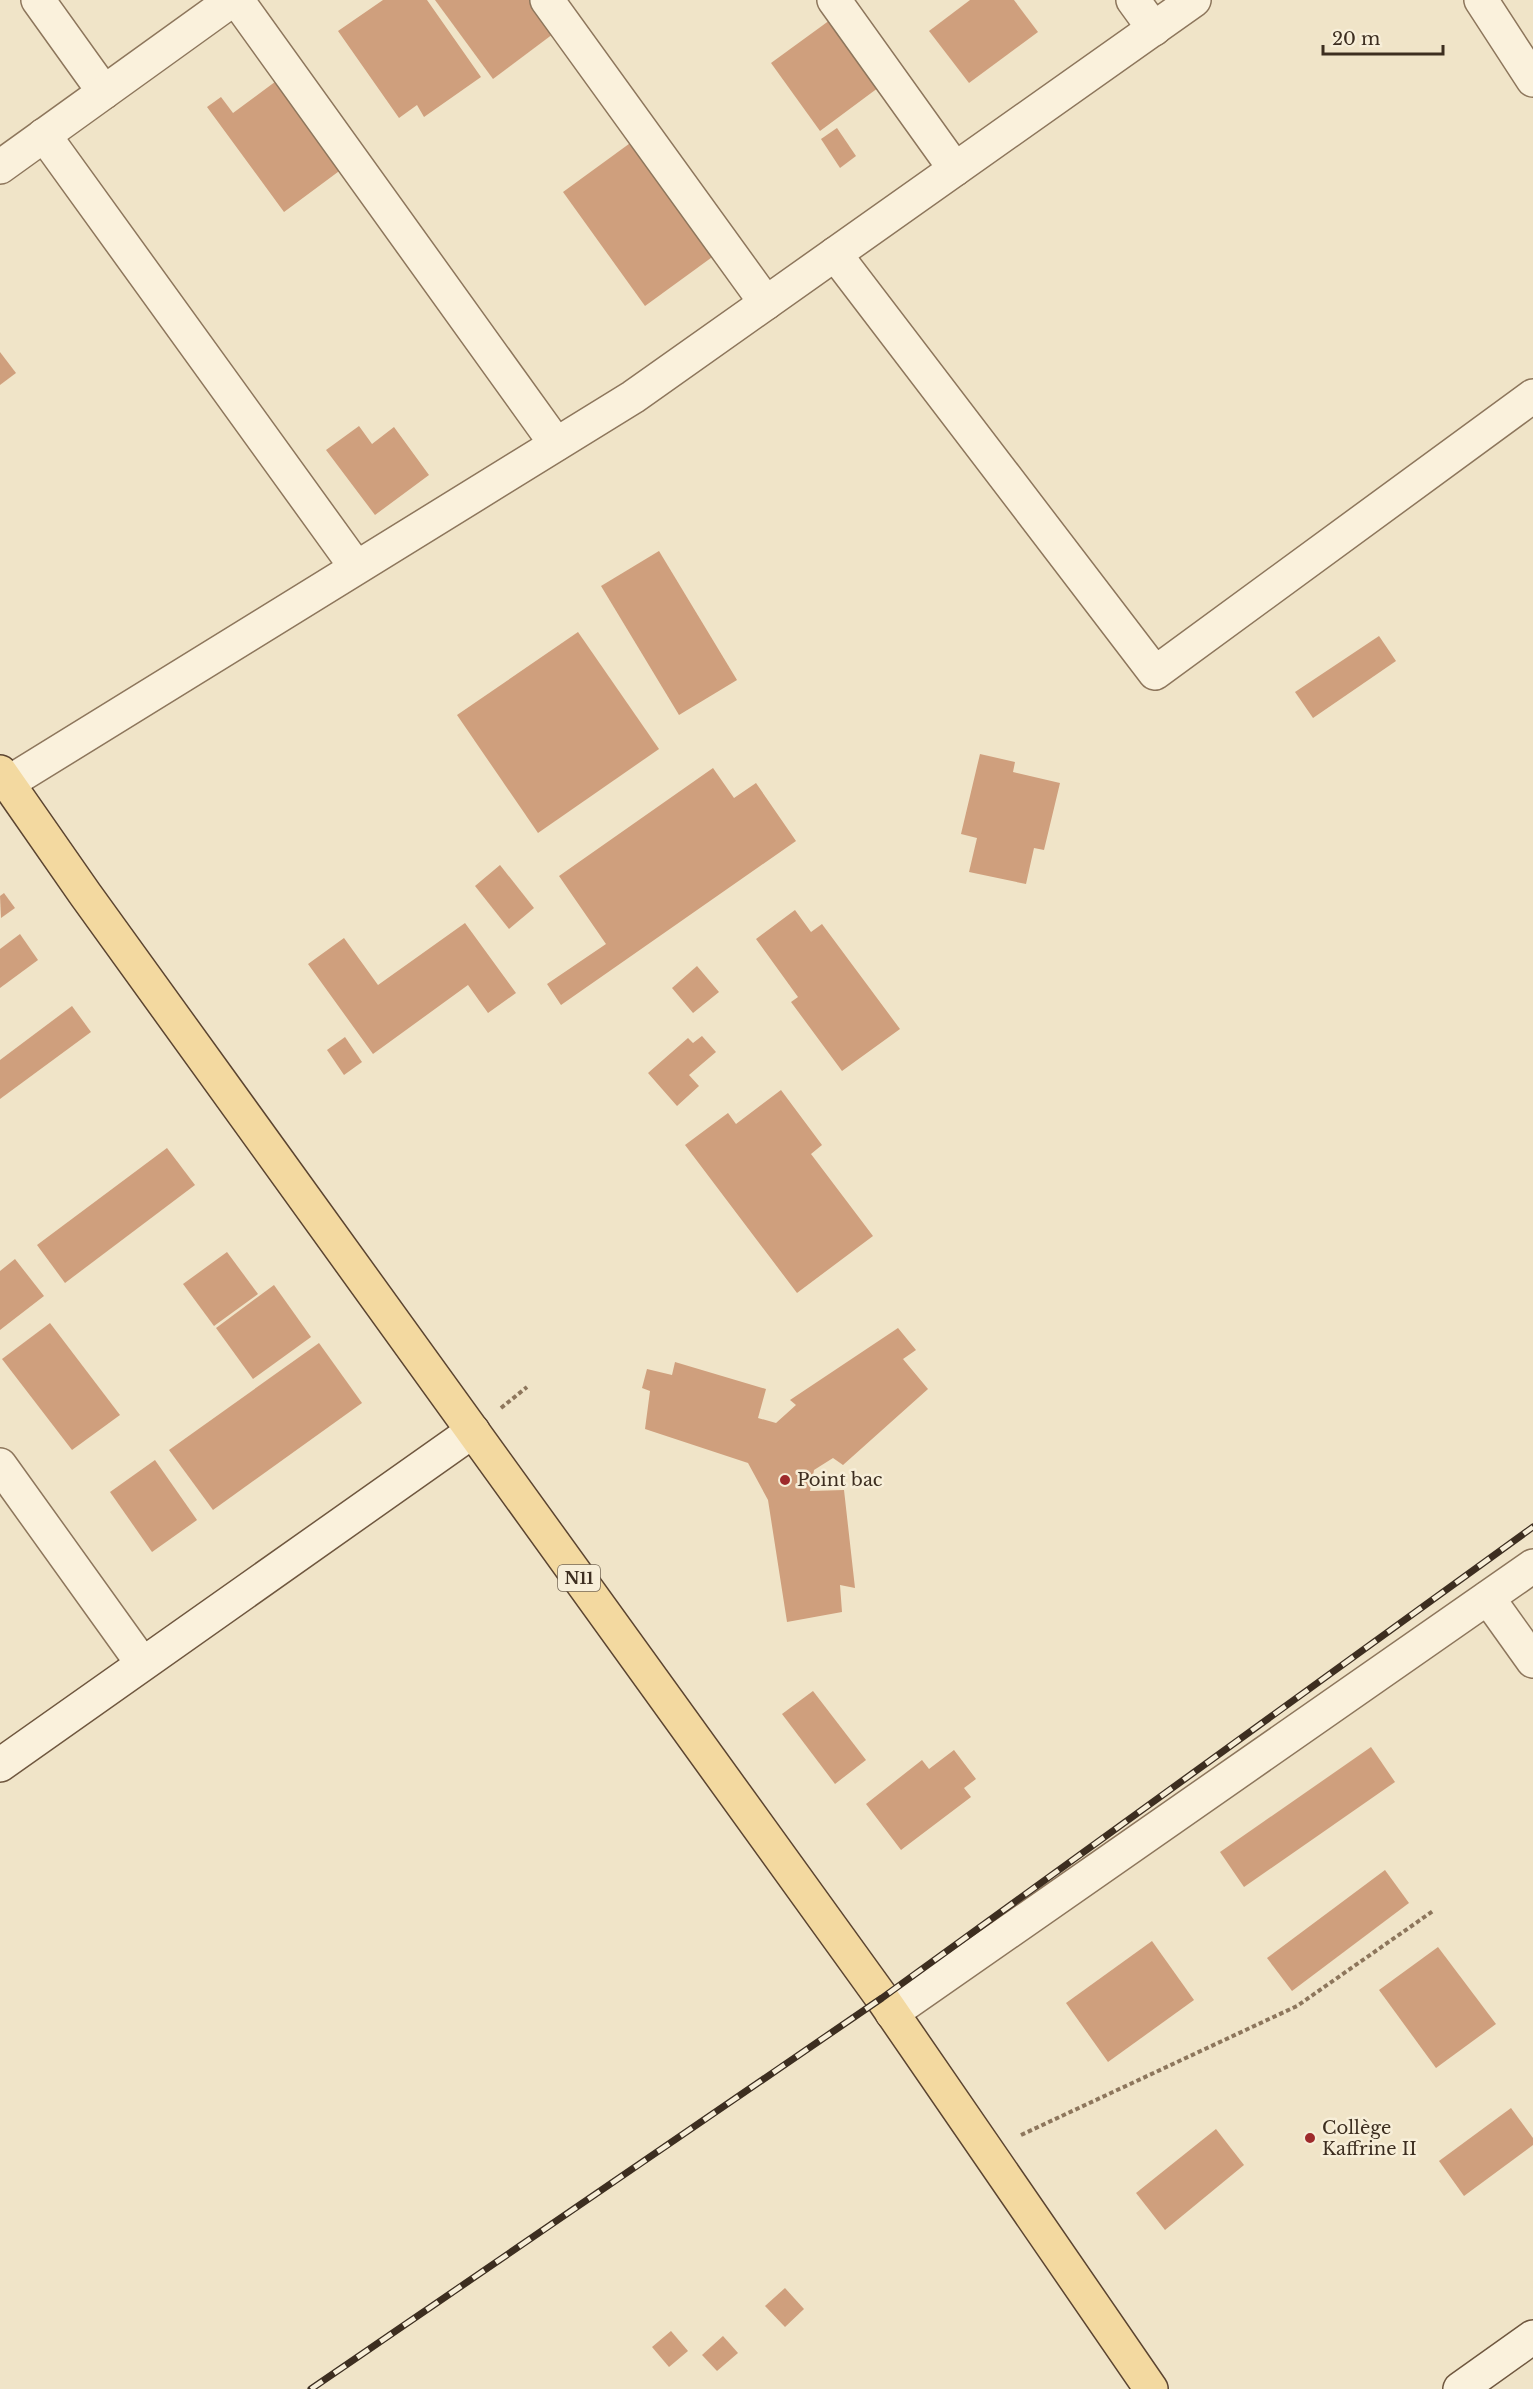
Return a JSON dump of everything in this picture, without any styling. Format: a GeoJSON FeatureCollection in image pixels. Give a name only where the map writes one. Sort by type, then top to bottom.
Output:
{"type":"FeatureCollection","features":[{"type":"Feature","properties":{"kind":"main road","name":"N11"},"geometry":{"type":"LineString","coordinates":[[4,777],[85,894],[892,2013],[1151,2389]]}},
{"type":"Feature","properties":{"kind":"street"},"geometry":{"type":"LineString","coordinates":[[38,0],[104,92]]}},
{"type":"Feature","properties":{"kind":"street"},"geometry":{"type":"LineString","coordinates":[[0,167],[231,0]]}},
{"type":"Feature","properties":{"kind":"street"},"geometry":{"type":"LineString","coordinates":[[237,0],[556,444]]}},
{"type":"Feature","properties":{"kind":"street"},"geometry":{"type":"LineString","coordinates":[[547,0],[765,303]]}},
{"type":"Feature","properties":{"kind":"street"},"geometry":{"type":"LineString","coordinates":[[834,0],[956,169]]}},
{"type":"Feature","properties":{"kind":"street"},"geometry":{"type":"LineString","coordinates":[[1133,0],[1154,28]]}},
{"type":"Feature","properties":{"kind":"street"},"geometry":{"type":"LineString","coordinates":[[4,777],[356,567],[633,397],[1194,0]]}},
{"type":"Feature","properties":{"kind":"street"},"geometry":{"type":"LineString","coordinates":[[1481,0],[1533,80]]}},
{"type":"Feature","properties":{"kind":"street"},"geometry":{"type":"LineString","coordinates":[[44,135],[356,567]]}},
{"type":"Feature","properties":{"kind":"street"},"geometry":{"type":"LineString","coordinates":[[836,254],[1155,673],[1533,396]]}},
{"type":"Feature","properties":{"kind":"street"},"geometry":{"type":"LineString","coordinates":[[0,1765],[472,1431]]}},
{"type":"Feature","properties":{"kind":"street"},"geometry":{"type":"LineString","coordinates":[[0,1465],[142,1663]]}},
{"type":"Feature","properties":{"kind":"street"},"geometry":{"type":"LineString","coordinates":[[892,2013],[1533,1566]]}},
{"type":"Feature","properties":{"kind":"street"},"geometry":{"type":"LineString","coordinates":[[1488,1598],[1533,1661]]}},
{"type":"Feature","properties":{"kind":"street"},"geometry":{"type":"LineString","coordinates":[[1460,2389],[1533,2337]]}},
{"type":"Feature","properties":{"kind":"path"},"geometry":{"type":"LineString","coordinates":[[987,2151],[1297,2006],[1433,1911]]}},
{"type":"Feature","properties":{"kind":"building"},"geometry":{"type":"Polygon","coordinates":[[[383,0],[427,0],[481,77],[424,117],[417,105],[399,118],[338,31],[383,0]]]}},
{"type":"Feature","properties":{"kind":"building"},"geometry":{"type":"Polygon","coordinates":[[[435,0],[540,0],[561,28],[493,79],[435,0]]]}},
{"type":"Feature","properties":{"kind":"building"},"geometry":{"type":"Polygon","coordinates":[[[970,0],[1014,0],[1038,32],[969,83],[929,31],[970,0]]]}},
{"type":"Feature","properties":{"kind":"building"},"geometry":{"type":"Polygon","coordinates":[[[841,12],[890,79],[820,131],[771,63],[841,12]]]}},
{"type":"Feature","properties":{"kind":"building"},"geometry":{"type":"Polygon","coordinates":[[[295,67],[346,166],[284,212],[207,107],[221,97],[233,113],[295,67]]]}},
{"type":"Feature","properties":{"kind":"building"},"geometry":{"type":"Polygon","coordinates":[[[837,128],[856,156],[840,168],[821,139],[837,128]]]}},
{"type":"Feature","properties":{"kind":"building"},"geometry":{"type":"Polygon","coordinates":[[[633,141],[715,255],[645,306],[563,192],[633,141]]]}},
{"type":"Feature","properties":{"kind":"building"},"geometry":{"type":"Polygon","coordinates":[[[0,352],[16,373],[0,385],[0,352]]]}},
{"type":"Feature","properties":{"kind":"building"},"geometry":{"type":"Polygon","coordinates":[[[359,426],[372,444],[394,427],[429,475],[375,515],[326,450],[359,426]]]}},
{"type":"Feature","properties":{"kind":"building"},"geometry":{"type":"Polygon","coordinates":[[[659,551],[737,680],[679,715],[601,586],[659,551]]]}},
{"type":"Feature","properties":{"kind":"building"},"geometry":{"type":"Polygon","coordinates":[[[578,632],[659,749],[538,833],[457,715],[578,632]]]}},
{"type":"Feature","properties":{"kind":"building"},"geometry":{"type":"Polygon","coordinates":[[[1379,636],[1396,661],[1313,718],[1295,692],[1379,636]]]}},
{"type":"Feature","properties":{"kind":"building"},"geometry":{"type":"Polygon","coordinates":[[[980,754],[1015,762],[1013,772],[1060,783],[1044,850],[1034,848],[1026,884],[969,872],[977,838],[961,834],[980,754]]]}},
{"type":"Feature","properties":{"kind":"building"},"geometry":{"type":"Polygon","coordinates":[[[713,768],[734,798],[756,783],[796,841],[561,1005],[547,984],[606,944],[559,876],[713,768]]]}},
{"type":"Feature","properties":{"kind":"building"},"geometry":{"type":"Polygon","coordinates":[[[500,865],[534,908],[509,929],[475,886],[500,865]]]}},
{"type":"Feature","properties":{"kind":"building"},"geometry":{"type":"Polygon","coordinates":[[[4,893],[15,908],[1,918],[0,896],[4,893]]]}},
{"type":"Feature","properties":{"kind":"building"},"geometry":{"type":"Polygon","coordinates":[[[795,910],[811,932],[822,924],[900,1029],[842,1071],[791,1002],[798,997],[756,939],[795,910]]]}},
{"type":"Feature","properties":{"kind":"building"},"geometry":{"type":"Polygon","coordinates":[[[465,923],[516,993],[488,1013],[468,985],[373,1054],[308,964],[344,938],[378,985],[465,923]]]}},
{"type":"Feature","properties":{"kind":"building"},"geometry":{"type":"Polygon","coordinates":[[[20,934],[38,960],[0,988],[0,949],[20,934]]]}},
{"type":"Feature","properties":{"kind":"building"},"geometry":{"type":"Polygon","coordinates":[[[697,966],[719,992],[693,1013],[672,988],[697,966]]]}},
{"type":"Feature","properties":{"kind":"building"},"geometry":{"type":"Polygon","coordinates":[[[72,1006],[91,1032],[0,1099],[0,1060],[72,1006]]]}},
{"type":"Feature","properties":{"kind":"building"},"geometry":{"type":"Polygon","coordinates":[[[702,1036],[716,1052],[689,1075],[699,1086],[677,1106],[648,1073],[688,1038],[693,1043],[702,1036]]]}},
{"type":"Feature","properties":{"kind":"building"},"geometry":{"type":"Polygon","coordinates":[[[345,1037],[362,1062],[344,1075],[327,1050],[345,1037]]]}},
{"type":"Feature","properties":{"kind":"building"},"geometry":{"type":"Polygon","coordinates":[[[781,1090],[822,1145],[811,1154],[873,1236],[797,1293],[685,1145],[728,1113],[736,1124],[781,1090]]]}},
{"type":"Feature","properties":{"kind":"building"},"geometry":{"type":"Polygon","coordinates":[[[167,1148],[195,1185],[65,1283],[37,1245],[167,1148]]]}},
{"type":"Feature","properties":{"kind":"building"},"geometry":{"type":"Polygon","coordinates":[[[227,1252],[258,1294],[214,1326],[183,1284],[227,1252]]]}},
{"type":"Feature","properties":{"kind":"building"},"geometry":{"type":"Polygon","coordinates":[[[15,1259],[44,1296],[0,1330],[0,1271],[15,1259]]]}},
{"type":"Feature","properties":{"kind":"building"},"geometry":{"type":"Polygon","coordinates":[[[274,1285],[311,1337],[253,1379],[216,1328],[274,1285]]]}},
{"type":"Feature","properties":{"kind":"building"},"geometry":{"type":"Polygon","coordinates":[[[50,1323],[120,1415],[72,1450],[2,1359],[50,1323]]]}},
{"type":"Feature","properties":{"kind":"building","name":"Point bac"},"geometry":{"type":"Polygon","coordinates":[[[898,1328],[916,1350],[903,1359],[928,1389],[843,1465],[833,1458],[814,1470],[810,1491],[844,1490],[855,1588],[840,1585],[842,1612],[787,1622],[768,1500],[748,1463],[645,1429],[650,1391],[642,1388],[647,1369],[672,1375],[675,1362],[766,1389],[758,1418],[776,1423],[796,1405],[790,1400],[898,1328]]]}},
{"type":"Feature","properties":{"kind":"building"},"geometry":{"type":"Polygon","coordinates":[[[319,1343],[362,1403],[213,1510],[169,1450],[319,1343]]]}},
{"type":"Feature","properties":{"kind":"building"},"geometry":{"type":"Polygon","coordinates":[[[155,1460],[197,1520],[152,1552],[110,1492],[155,1460]]]}},
{"type":"Feature","properties":{"kind":"building"},"geometry":{"type":"Polygon","coordinates":[[[813,1691],[866,1760],[835,1784],[782,1714],[813,1691]]]}},
{"type":"Feature","properties":{"kind":"building"},"geometry":{"type":"Polygon","coordinates":[[[1371,1747],[1395,1782],[1244,1887],[1220,1852],[1371,1747]]]}},
{"type":"Feature","properties":{"kind":"building"},"geometry":{"type":"Polygon","coordinates":[[[954,1750],[976,1779],[964,1788],[971,1797],[901,1850],[866,1804],[922,1760],[929,1769],[954,1750]]]}},
{"type":"Feature","properties":{"kind":"building"},"geometry":{"type":"Polygon","coordinates":[[[1385,1870],[1409,1903],[1292,1991],[1267,1958],[1385,1870]]]}},
{"type":"Feature","properties":{"kind":"building"},"geometry":{"type":"Polygon","coordinates":[[[1152,1941],[1194,2000],[1108,2062],[1066,2003],[1152,1941]]]}},
{"type":"Feature","properties":{"kind":"building"},"geometry":{"type":"Polygon","coordinates":[[[1438,1947],[1496,2024],[1436,2068],[1379,1990],[1438,1947]]]}},
{"type":"Feature","properties":{"kind":"building"},"geometry":{"type":"Polygon","coordinates":[[[1511,2108],[1533,2138],[1533,2145],[1464,2196],[1439,2161],[1511,2108]]]}},
{"type":"Feature","properties":{"kind":"building"},"geometry":{"type":"Polygon","coordinates":[[[1216,2129],[1244,2165],[1165,2230],[1136,2193],[1216,2129]]]}},
{"type":"Feature","properties":{"kind":"building"},"geometry":{"type":"Polygon","coordinates":[[[785,2288],[804,2309],[785,2327],[765,2306],[785,2288]]]}},
{"type":"Feature","properties":{"kind":"building"},"geometry":{"type":"Polygon","coordinates":[[[671,2331],[688,2351],[669,2367],[652,2347],[671,2331]]]}},
{"type":"Feature","properties":{"kind":"building"},"geometry":{"type":"Polygon","coordinates":[[[723,2336],[738,2353],[717,2371],[702,2355],[723,2336]]]}},
{"type":"Feature","properties":{"kind":"railway"},"geometry":{"type":"LineString","coordinates":[[311,2389],[882,1998],[1533,1527]]}},
{"type":"Feature","properties":{"kind":"place","name":"Point bac"},"geometry":{"type":"Point","coordinates":[785,1480]}},
{"type":"Feature","properties":{"kind":"place","name":"Collège Kaffrine II"},"geometry":{"type":"Point","coordinates":[1310,2138]}}]}
